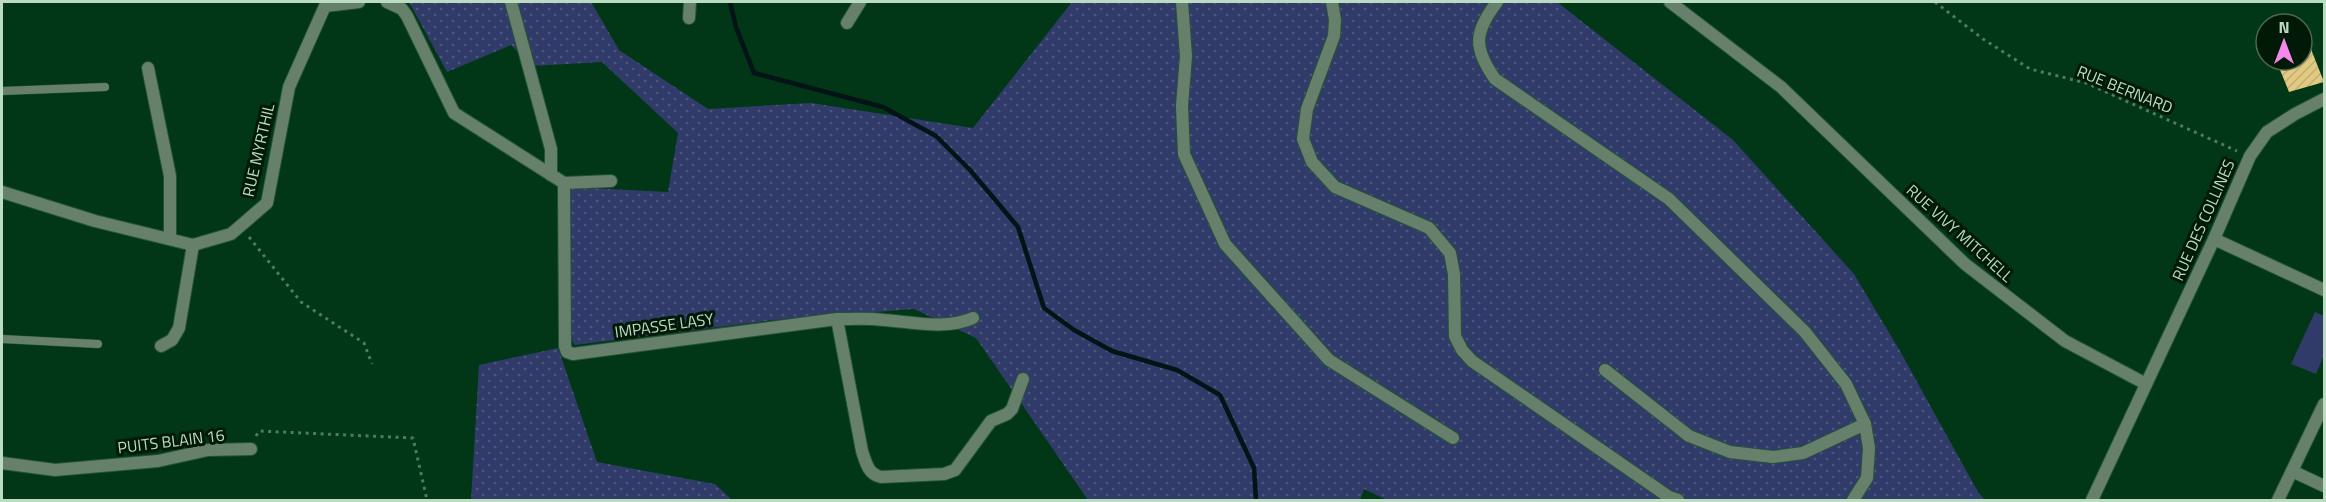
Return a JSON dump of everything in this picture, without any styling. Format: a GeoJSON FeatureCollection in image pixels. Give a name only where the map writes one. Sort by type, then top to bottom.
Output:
{"type":"FeatureCollection","features":[{"type":"Feature","properties":{"kind":"street","name":"RUE MYRTHIL"},"geometry":{"type":"LineString","coordinates":[[193,245],[231,234],[267,203],[289,87],[325,6],[359,2]]}},
{"type":"Feature","properties":{"kind":"street"},"geometry":{"type":"LineString","coordinates":[[387,2],[402,9],[407,16],[454,113],[564,183],[611,181]]}},
{"type":"Feature","properties":{"kind":"street"},"geometry":{"type":"LineString","coordinates":[[511,2],[550,149],[551,175]]}},
{"type":"Feature","properties":{"kind":"street"},"geometry":{"type":"LineString","coordinates":[[689,18],[690,2]]}},
{"type":"Feature","properties":{"kind":"street"},"geometry":{"type":"LineString","coordinates":[[847,23],[860,2]]}},
{"type":"Feature","properties":{"kind":"street"},"geometry":{"type":"LineString","coordinates":[[1182,2],[1186,56],[1182,106],[1184,154],[1225,244],[1329,360],[1453,438]]}},
{"type":"Feature","properties":{"kind":"street"},"geometry":{"type":"LineString","coordinates":[[1332,2],[1335,20],[1334,36],[1307,109],[1303,139],[1312,162],[1335,186],[1429,228],[1450,253],[1454,274],[1455,336],[1462,350],[1472,361],[1669,498],[1678,501]]}},
{"type":"Feature","properties":{"kind":"street"},"geometry":{"type":"LineString","coordinates":[[1497,2],[1483,23],[1479,39],[1482,60],[1495,79],[1669,199],[1805,332],[1846,384],[1865,424],[1869,448],[1867,478],[1853,501]]}},
{"type":"Feature","properties":{"kind":"street","name":"RUE VIVY MITCHELL"},"geometry":{"type":"LineString","coordinates":[[1670,2],[1780,87],[1974,271],[2065,341],[2146,384]]}},
{"type":"Feature","properties":{"kind":"street"},"geometry":{"type":"LineString","coordinates":[[147,68],[170,176],[170,238]]}},
{"type":"Feature","properties":{"kind":"street","name":"RUE DES COLLINES"},"geometry":{"type":"LineString","coordinates":[[2146,384],[2250,156],[2267,132],[2325,99]]}},
{"type":"Feature","properties":{"kind":"street","name":"IMPASSE LASY"},"geometry":{"type":"LineString","coordinates":[[564,183],[565,346],[567,352],[573,354],[837,319]]}},
{"type":"Feature","properties":{"kind":"street"},"geometry":{"type":"LineString","coordinates":[[2,192],[95,221],[193,245],[179,328],[172,340],[161,346]]}},
{"type":"Feature","properties":{"kind":"street"},"geometry":{"type":"LineString","coordinates":[[2214,239],[2325,290]]}},
{"type":"Feature","properties":{"kind":"street"},"geometry":{"type":"LineString","coordinates":[[973,318],[960,323],[837,319],[862,451],[869,470],[874,476],[951,472],[965,458],[991,421],[1012,409],[1023,379]]}},
{"type":"Feature","properties":{"kind":"street"},"geometry":{"type":"LineString","coordinates":[[1605,370],[1689,436],[1730,452],[1773,457],[1803,453],[1865,424]]}},
{"type":"Feature","properties":{"kind":"street"},"geometry":{"type":"LineString","coordinates":[[2092,501],[2146,384]]}},
{"type":"Feature","properties":{"kind":"street"},"geometry":{"type":"LineString","coordinates":[[2278,501],[2325,404]]}},
{"type":"Feature","properties":{"kind":"street","name":"PUITS BLAIN 16"},"geometry":{"type":"LineString","coordinates":[[2,463],[55,470],[158,461],[208,450],[251,449]]}},
{"type":"Feature","properties":{"kind":"street"},"geometry":{"type":"LineString","coordinates":[[2292,471],[2325,486]]}},
{"type":"Feature","properties":{"kind":"lane"},"geometry":{"type":"LineString","coordinates":[[2,91],[105,87]]}},
{"type":"Feature","properties":{"kind":"lane"},"geometry":{"type":"LineString","coordinates":[[2,339],[98,344]]}},
{"type":"Feature","properties":{"kind":"path","name":"RUE BERNARD"},"geometry":{"type":"LineString","coordinates":[[1935,2],[1983,39],[2030,69],[2086,82],[2250,156]]}},
{"type":"Feature","properties":{"kind":"path"},"geometry":{"type":"LineString","coordinates":[[241,226],[301,302],[364,343],[372,364]]}},
{"type":"Feature","properties":{"kind":"path"},"geometry":{"type":"LineString","coordinates":[[251,449],[258,431],[413,438],[427,501]]}},
{"type":"Feature","properties":{"kind":"shaded area"},"geometry":{"type":"Polygon","coordinates":[[[409,2],[591,2],[619,50],[708,109],[811,103],[973,128],[1072,2],[1557,2],[1733,140],[1854,274],[1900,351],[1978,492],[1985,500],[1387,500],[1364,489],[1360,500],[1088,500],[976,338],[914,309],[774,320],[575,345],[569,337],[569,187],[668,192],[678,133],[602,62],[532,66],[511,45],[447,72],[409,2]]]}},
{"type":"Feature","properties":{"kind":"shaded area"},"geometry":{"type":"Polygon","coordinates":[[[2315,312],[2324,316],[2324,355],[2316,374],[2291,364],[2315,312]]]}},
{"type":"Feature","properties":{"kind":"shaded area"},"geometry":{"type":"Polygon","coordinates":[[[558,348],[597,462],[715,484],[732,500],[471,500],[479,365],[558,348]]]}},
{"type":"Feature","properties":{"kind":"building"},"geometry":{"type":"Polygon","coordinates":[[[2314,57],[2324,82],[2289,92],[2281,72],[2314,72],[2314,57]]]}},
{"type":"Feature","properties":{"kind":"waterway"},"geometry":{"type":"LineString","coordinates":[[730,2],[736,27],[754,73],[883,107],[936,136],[970,170],[1018,227],[1044,308],[1074,330],[1112,351],[1177,370],[1220,395],[1254,468],[1256,500]]}}]}
